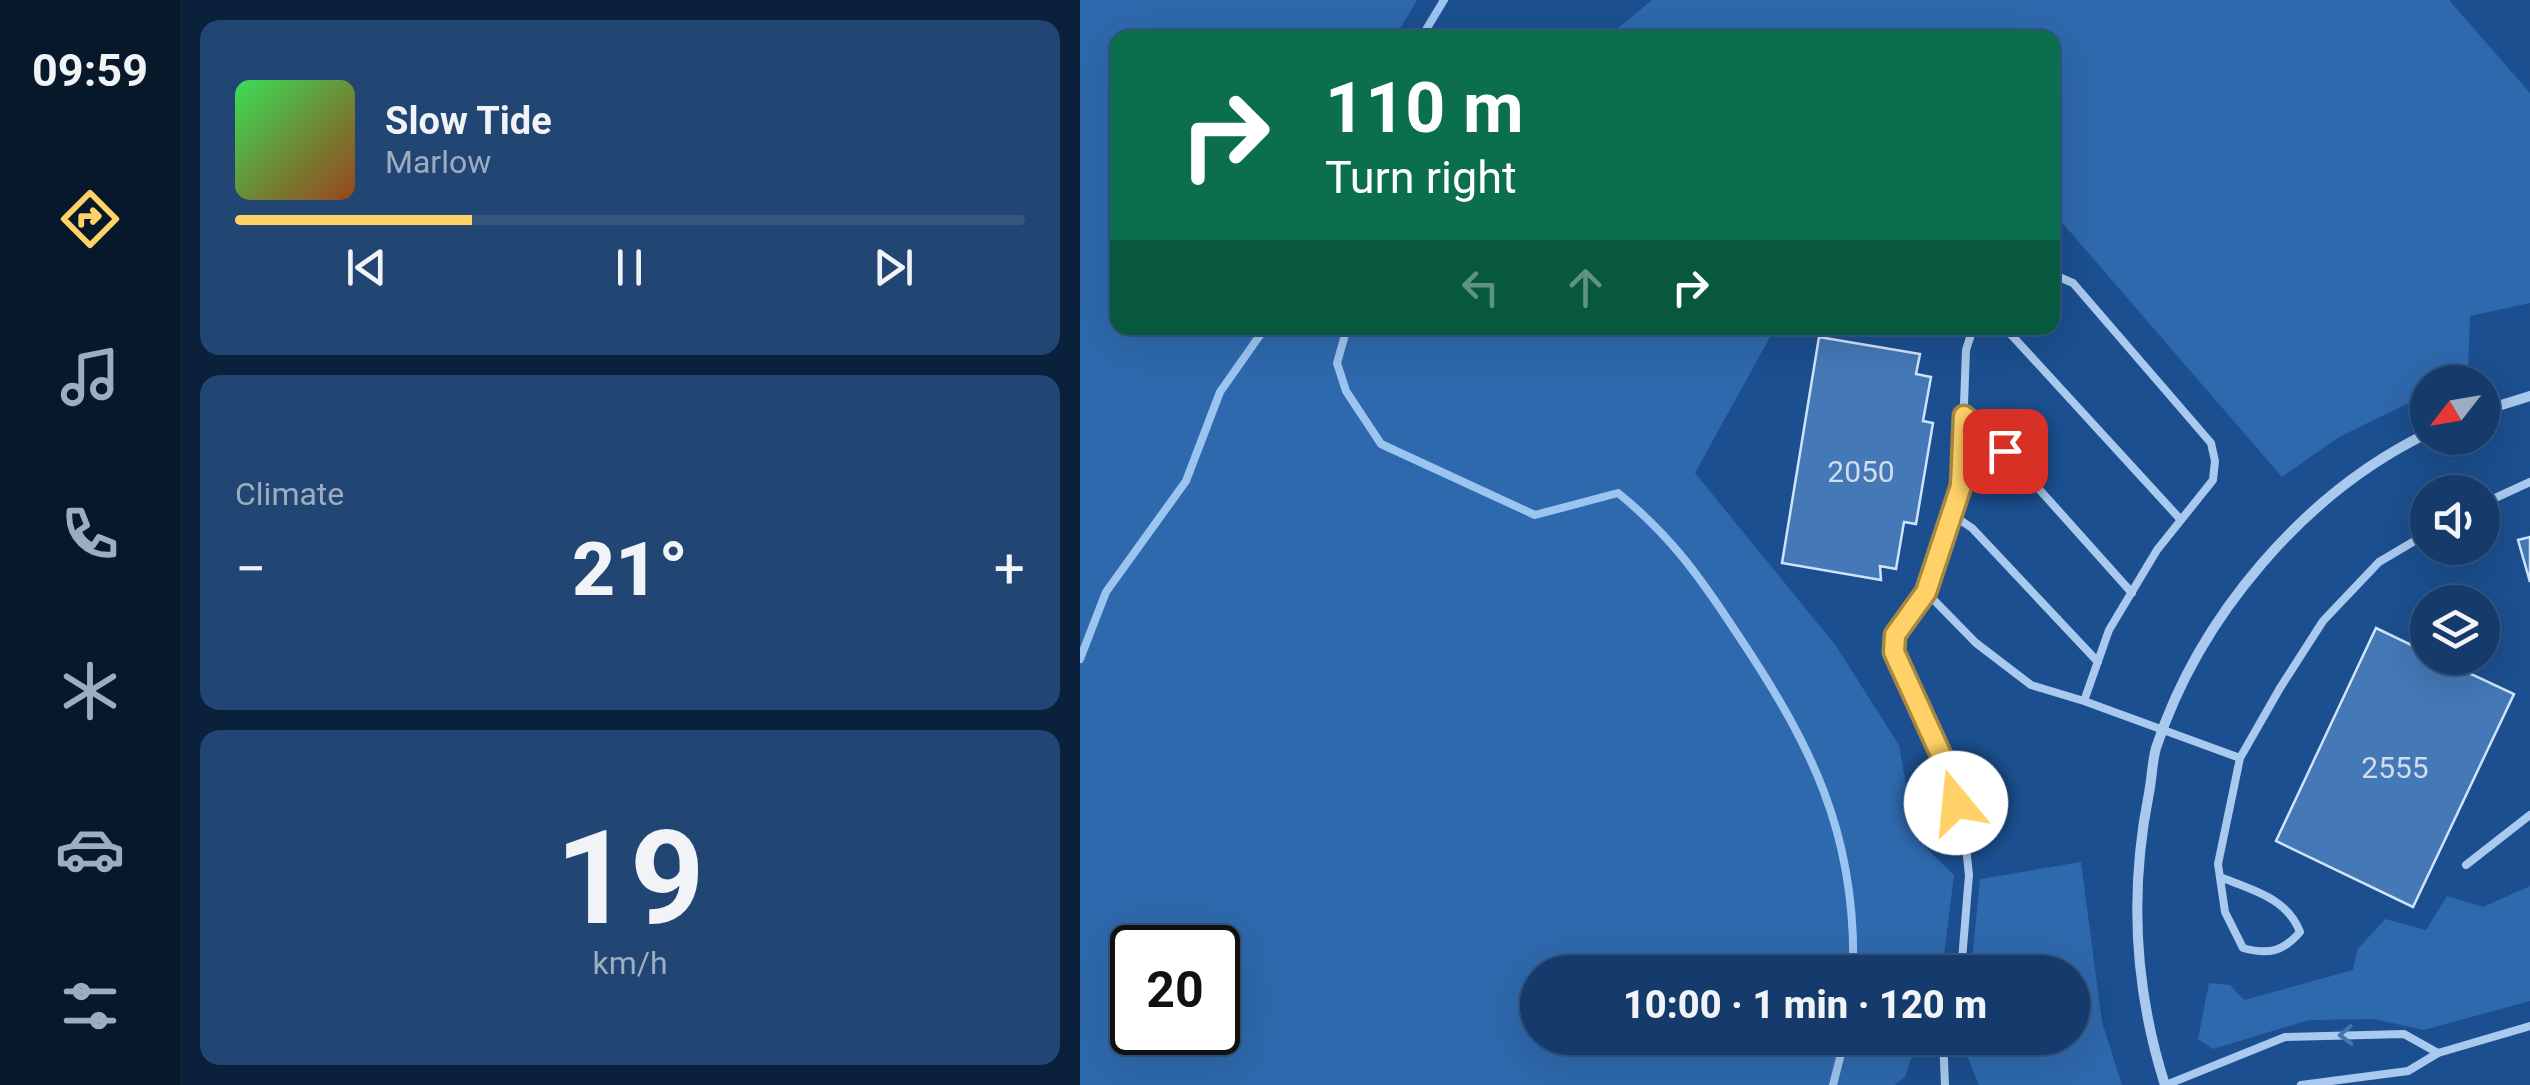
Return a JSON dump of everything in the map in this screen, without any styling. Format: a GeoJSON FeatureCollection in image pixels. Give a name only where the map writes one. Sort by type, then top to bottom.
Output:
{"type":"FeatureCollection","features":[{"type":"Feature","properties":{"kind":"street"},"geometry":{"type":"LineString","coordinates":[[2500,405],[2530,396]]}},
{"type":"Feature","properties":{"kind":"street"},"geometry":{"type":"LineString","coordinates":[[2166,1085],[2146,1017],[2136,939],[2138,858],[2155,751],[2189,673],[2222,616],[2268,555],[2348,482],[2410,442]]}},
{"type":"Feature","properties":{"kind":"lane"},"geometry":{"type":"LineString","coordinates":[[2060,277],[2073,283],[2211,443],[2215,461],[2212,480],[2158,550],[2109,630],[2084,701]]}},
{"type":"Feature","properties":{"kind":"lane"},"geometry":{"type":"LineString","coordinates":[[1963,955],[1970,876],[1965,838],[1947,768],[1894,652],[1895,635],[1926,592],[1961,486],[1966,350],[1971,335]]}},
{"type":"Feature","properties":{"kind":"lane"},"geometry":{"type":"LineString","coordinates":[[2011,335],[2182,520]]}},
{"type":"Feature","properties":{"kind":"lane"},"geometry":{"type":"LineString","coordinates":[[1964,416],[2005,451],[2132,593]]}},
{"type":"Feature","properties":{"kind":"lane"},"geometry":{"type":"LineString","coordinates":[[2500,496],[2530,482]]}},
{"type":"Feature","properties":{"kind":"lane"},"geometry":{"type":"LineString","coordinates":[[1951,514],[1972,528],[2098,662]]}},
{"type":"Feature","properties":{"kind":"lane"},"geometry":{"type":"LineString","coordinates":[[2220,878],[2273,898],[2293,914],[2300,932],[2286,949],[2261,953],[2243,948],[2224,912],[2218,864],[2240,758],[2324,621],[2379,562],[2410,544]]}},
{"type":"Feature","properties":{"kind":"lane"},"geometry":{"type":"LineString","coordinates":[[1926,592],[1976,643],[2031,685],[2240,758]]}},
{"type":"Feature","properties":{"kind":"lane"},"geometry":{"type":"LineString","coordinates":[[2466,864],[2530,816]]}},
{"type":"Feature","properties":{"kind":"lane"},"geometry":{"type":"LineString","coordinates":[[2301,1085],[2408,1071],[2438,1053],[2530,1026]]}},
{"type":"Feature","properties":{"kind":"lane"},"geometry":{"type":"LineString","coordinates":[[2166,1085],[2285,1037],[2404,1034],[2438,1053]]}},
{"type":"Feature","properties":{"kind":"lane"},"geometry":{"type":"LineString","coordinates":[[1944,1055],[1945,1085]]}},
{"type":"Feature","properties":{"kind":"shaded area"},"geometry":{"type":"Polygon","coordinates":[[[1080,0],[1417,0],[1399,30],[1110,30],[1110,335],[1771,335],[1695,473],[1836,646],[1899,745],[1913,824],[1925,847],[1954,875],[1944,955],[1520,955],[1520,1055],[1912,1055],[1905,1077],[1895,1085],[1080,1085],[1080,0]]]}},
{"type":"Feature","properties":{"kind":"shaded area"},"geometry":{"type":"Polygon","coordinates":[[[1652,0],[2449,0],[2530,93],[2530,303],[2470,316],[2468,365],[2410,365],[2410,402],[2339,437],[2282,477],[2060,220],[2060,30],[1616,30],[1652,0]]]}},
{"type":"Feature","properties":{"kind":"shaded area"},"geometry":{"type":"Polygon","coordinates":[[[2081,862],[2102,1022],[2122,1085],[1979,1085],[1967,1055],[2090,1055],[2090,955],[1973,955],[1980,879],[2081,862]]]}},
{"type":"Feature","properties":{"kind":"shaded area"},"geometry":{"type":"Polygon","coordinates":[[[2530,886],[2530,1001],[2424,1030],[2374,1019],[2309,1020],[2213,1049],[2198,1039],[2209,983],[2230,985],[2244,1000],[2353,970],[2357,950],[2385,919],[2426,930],[2447,896],[2483,907],[2530,886]]]}},
{"type":"Feature","properties":{"kind":"building"},"geometry":{"type":"Polygon","coordinates":[[[1819,337],[1920,354],[1916,374],[1931,377],[1923,421],[1933,423],[1916,524],[1904,522],[1896,569],[1880,566],[1881,580],[1782,563],[1819,337]]]}},
{"type":"Feature","properties":{"kind":"building"},"geometry":{"type":"Polygon","coordinates":[[[2530,537],[2530,582],[2518,540],[2530,537]]]}},
{"type":"Feature","properties":{"kind":"building"},"geometry":{"type":"Polygon","coordinates":[[[2376,628],[2410,644],[2410,675],[2473,675],[2514,694],[2413,907],[2276,841],[2376,628]]]}},
{"type":"Feature","properties":{"kind":"waterway"},"geometry":{"type":"LineString","coordinates":[[1426,30],[1444,0]]}},
{"type":"Feature","properties":{"kind":"waterway"},"geometry":{"type":"LineString","coordinates":[[1080,659],[1106,592],[1186,481],[1220,392],[1260,335]]}},
{"type":"Feature","properties":{"kind":"waterway"},"geometry":{"type":"LineString","coordinates":[[1345,335],[1337,363],[1346,391],[1381,444],[1535,515],[1618,493],[1683,558],[1763,673],[1807,752],[1838,833],[1847,876],[1853,955]]}},
{"type":"Feature","properties":{"kind":"waterway"},"geometry":{"type":"LineString","coordinates":[[1833,1085],[1841,1055]]}},
{"type":"Feature","properties":{"kind":"route"},"geometry":{"type":"LineString","coordinates":[[1956,803],[1947,768],[1900,670],[1894,652],[1895,635],[1926,592],[1961,486],[1964,416],[2005,451]]}}]}
